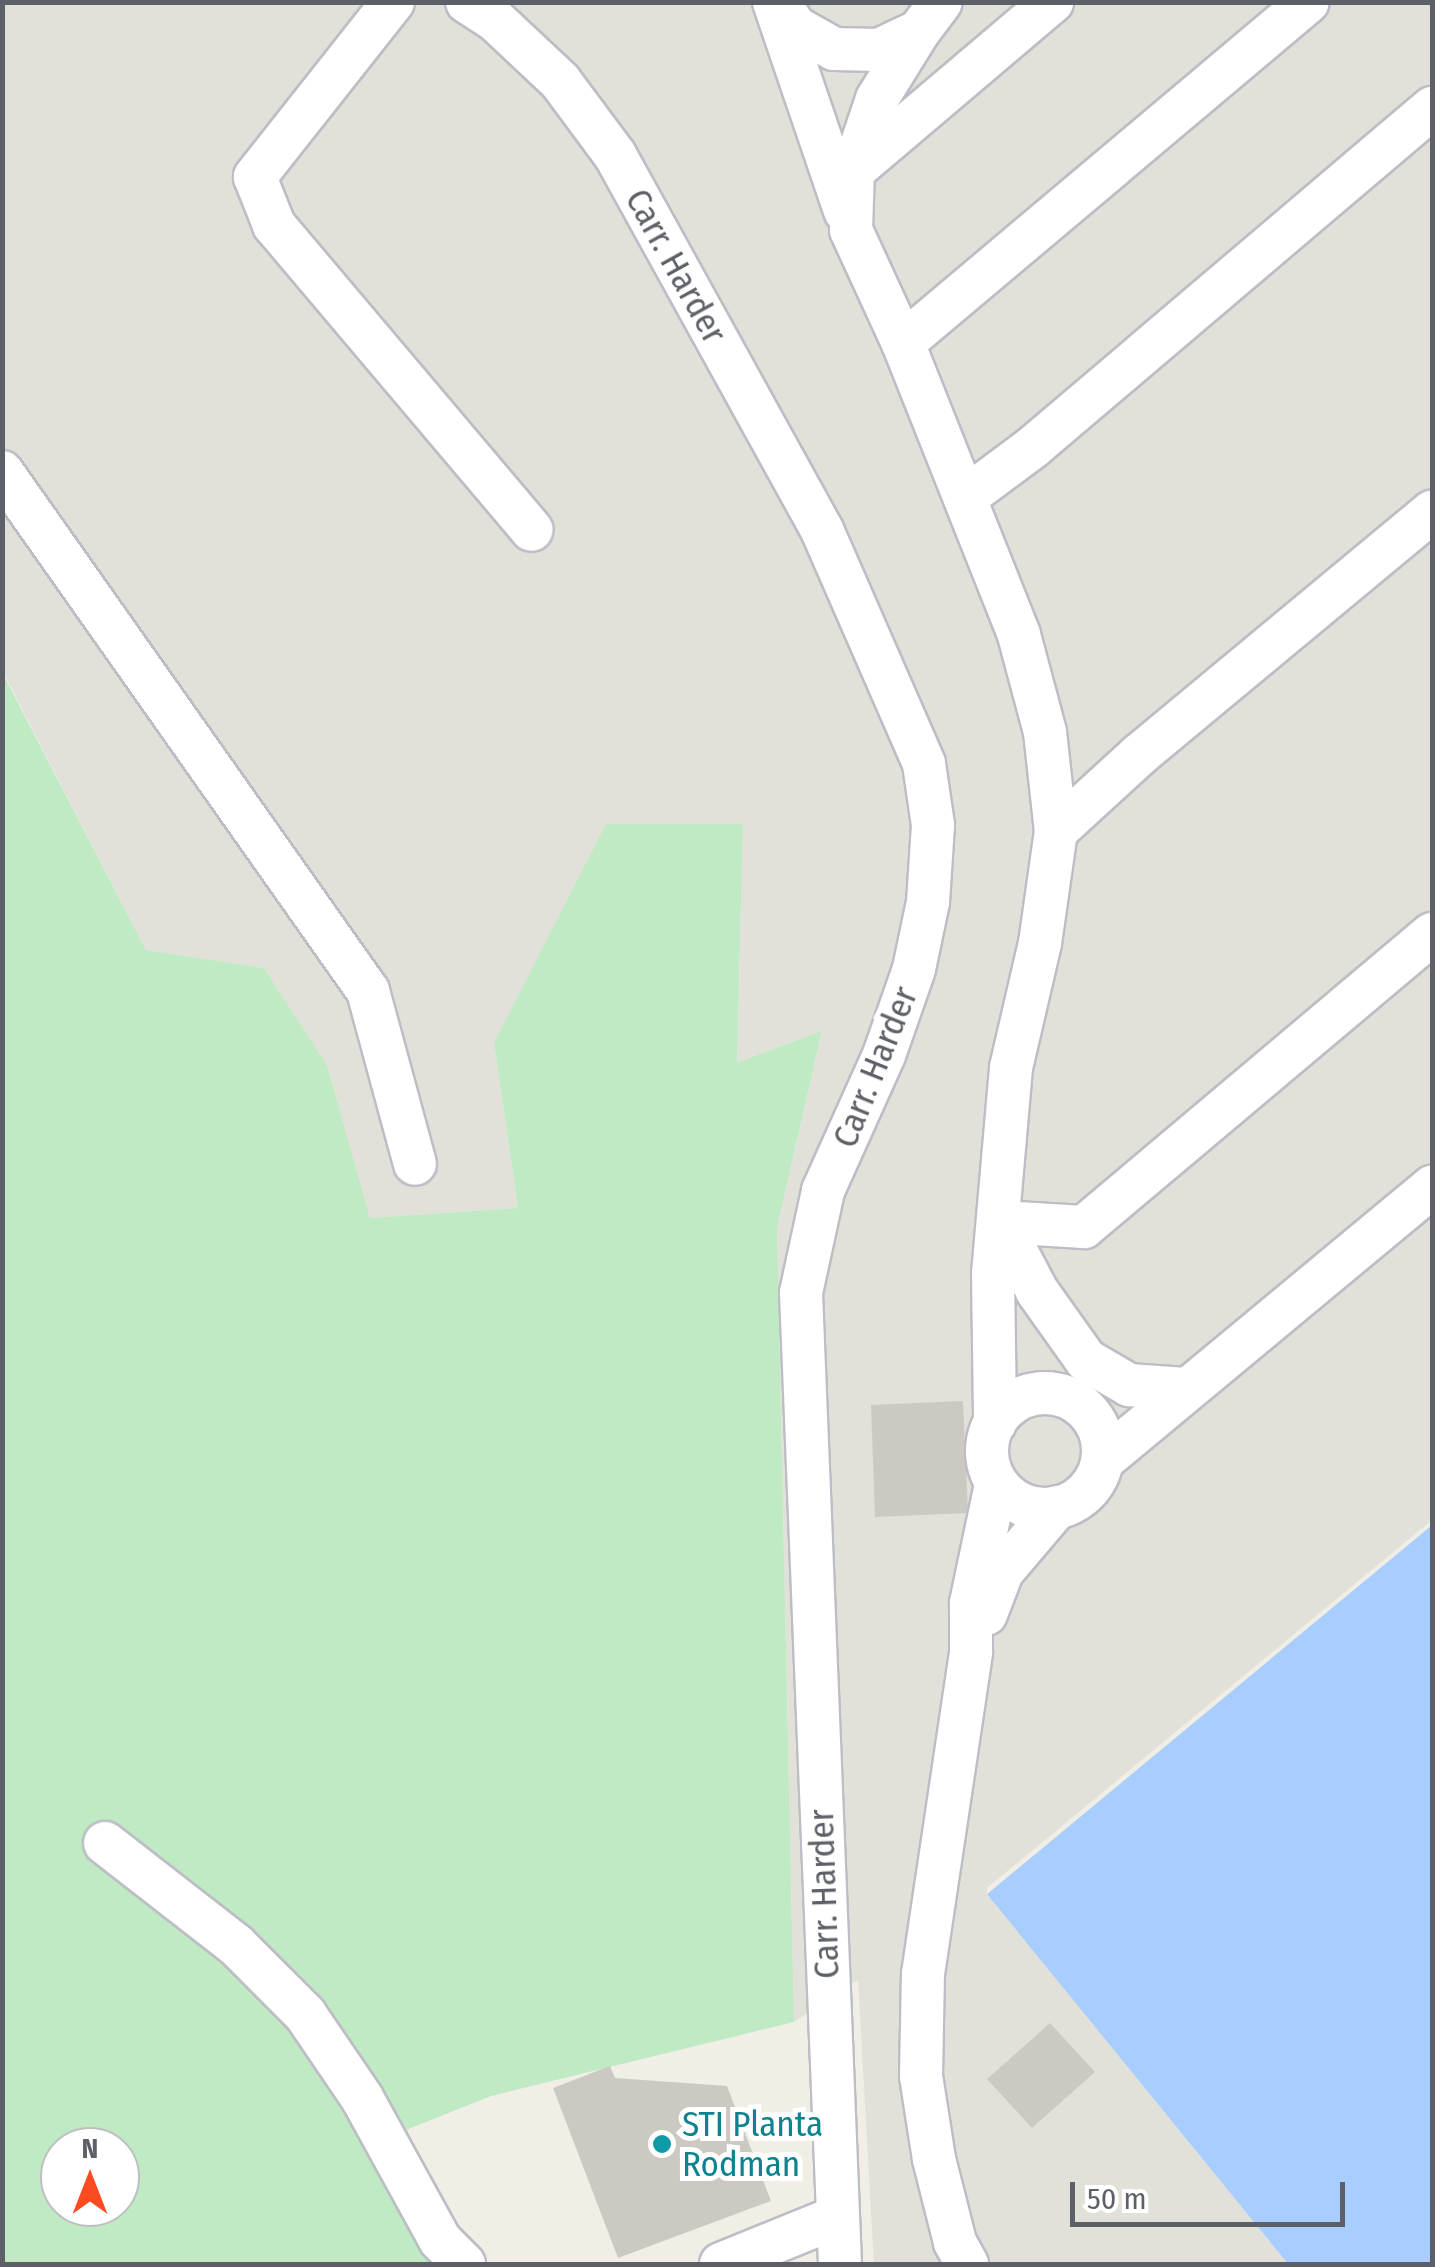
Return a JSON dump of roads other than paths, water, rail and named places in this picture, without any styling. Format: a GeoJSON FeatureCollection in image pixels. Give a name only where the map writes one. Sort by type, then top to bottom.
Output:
{"type":"FeatureCollection","features":[{"type":"Feature","properties":{"kind":"street"},"geometry":{"type":"LineString","coordinates":[[393,2],[255,177],[274,226],[532,530]]}},
{"type":"Feature","properties":{"kind":"street","name":"Carr. Harder"},"geometry":{"type":"LineString","coordinates":[[467,2],[495,20],[560,81],[615,155],[822,530],[924,764],[933,825],[928,902],[914,968],[884,1054],[823,1192],[801,1292],[840,2264]]}},
{"type":"Feature","properties":{"kind":"street"},"geometry":{"type":"LineString","coordinates":[[776,2],[795,28],[834,49],[879,50],[930,17]]}},
{"type":"Feature","properties":{"kind":"street"},"geometry":{"type":"LineString","coordinates":[[776,2],[851,230],[903,343],[1019,636],[1044,732],[1056,831],[1040,943],[1012,1068],[1001,1222],[993,1273],[995,1423],[986,1450],[996,1484],[970,1602],[971,1652],[923,1974],[921,2076],[938,2176],[956,2242],[967,2264]]}},
{"type":"Feature","properties":{"kind":"street"},"geometry":{"type":"LineString","coordinates":[[853,170],[1052,2]]}},
{"type":"Feature","properties":{"kind":"street"},"geometry":{"type":"LineString","coordinates":[[903,343],[1308,2]]}},
{"type":"Feature","properties":{"kind":"street"},"geometry":{"type":"LineString","coordinates":[[851,230],[853,170],[877,99],[930,17]]}},
{"type":"Feature","properties":{"kind":"street"},"geometry":{"type":"LineString","coordinates":[[966,497],[1032,447],[1432,108]]}},
{"type":"Feature","properties":{"kind":"street"},"geometry":{"type":"LineString","coordinates":[[2,472],[368,991],[415,1164]]}},
{"type":"Feature","properties":{"kind":"street"},"geometry":{"type":"LineString","coordinates":[[1056,831],[1139,755],[1432,512]]}},
{"type":"Feature","properties":{"kind":"street"},"geometry":{"type":"LineString","coordinates":[[1001,1222],[1084,1227],[1432,934]]}},
{"type":"Feature","properties":{"kind":"street"},"geometry":{"type":"LineString","coordinates":[[971,1652],[1002,1572],[1057,1507],[1084,1495],[1103,1460],[1432,1187]]}},
{"type":"Feature","properties":{"kind":"street"},"geometry":{"type":"LineString","coordinates":[[1001,1222],[1037,1291],[1086,1360],[1129,1384],[1186,1390]]}},
{"type":"Feature","properties":{"kind":"street"},"geometry":{"type":"LineString","coordinates":[[1082,1406],[1086,1360]]}},
{"type":"Feature","properties":{"kind":"street"},"geometry":{"type":"LineString","coordinates":[[995,1423],[1012,1404],[1028,1396],[1064,1396],[1082,1406],[1095,1421],[1103,1460]]}},
{"type":"Feature","properties":{"kind":"street"},"geometry":{"type":"LineString","coordinates":[[996,1484],[1027,1506],[1057,1507]]}},
{"type":"Feature","properties":{"kind":"street"},"geometry":{"type":"LineString","coordinates":[[105,1843],[236,1945],[305,2014],[362,2098],[440,2240],[464,2264]]}},
{"type":"Feature","properties":{"kind":"street"},"geometry":{"type":"LineString","coordinates":[[721,2264],[838,2217]]}},
{"type":"Feature","properties":{"kind":"water"},"geometry":{"type":"Polygon","coordinates":[[[1432,1525],[1432,2264],[1288,2264],[987,1894],[1432,1525]]]}},
{"type":"Feature","properties":{"kind":"place","name":"STI Planta Rodman"},"geometry":{"type":"Point","coordinates":[662,2144]}}]}
